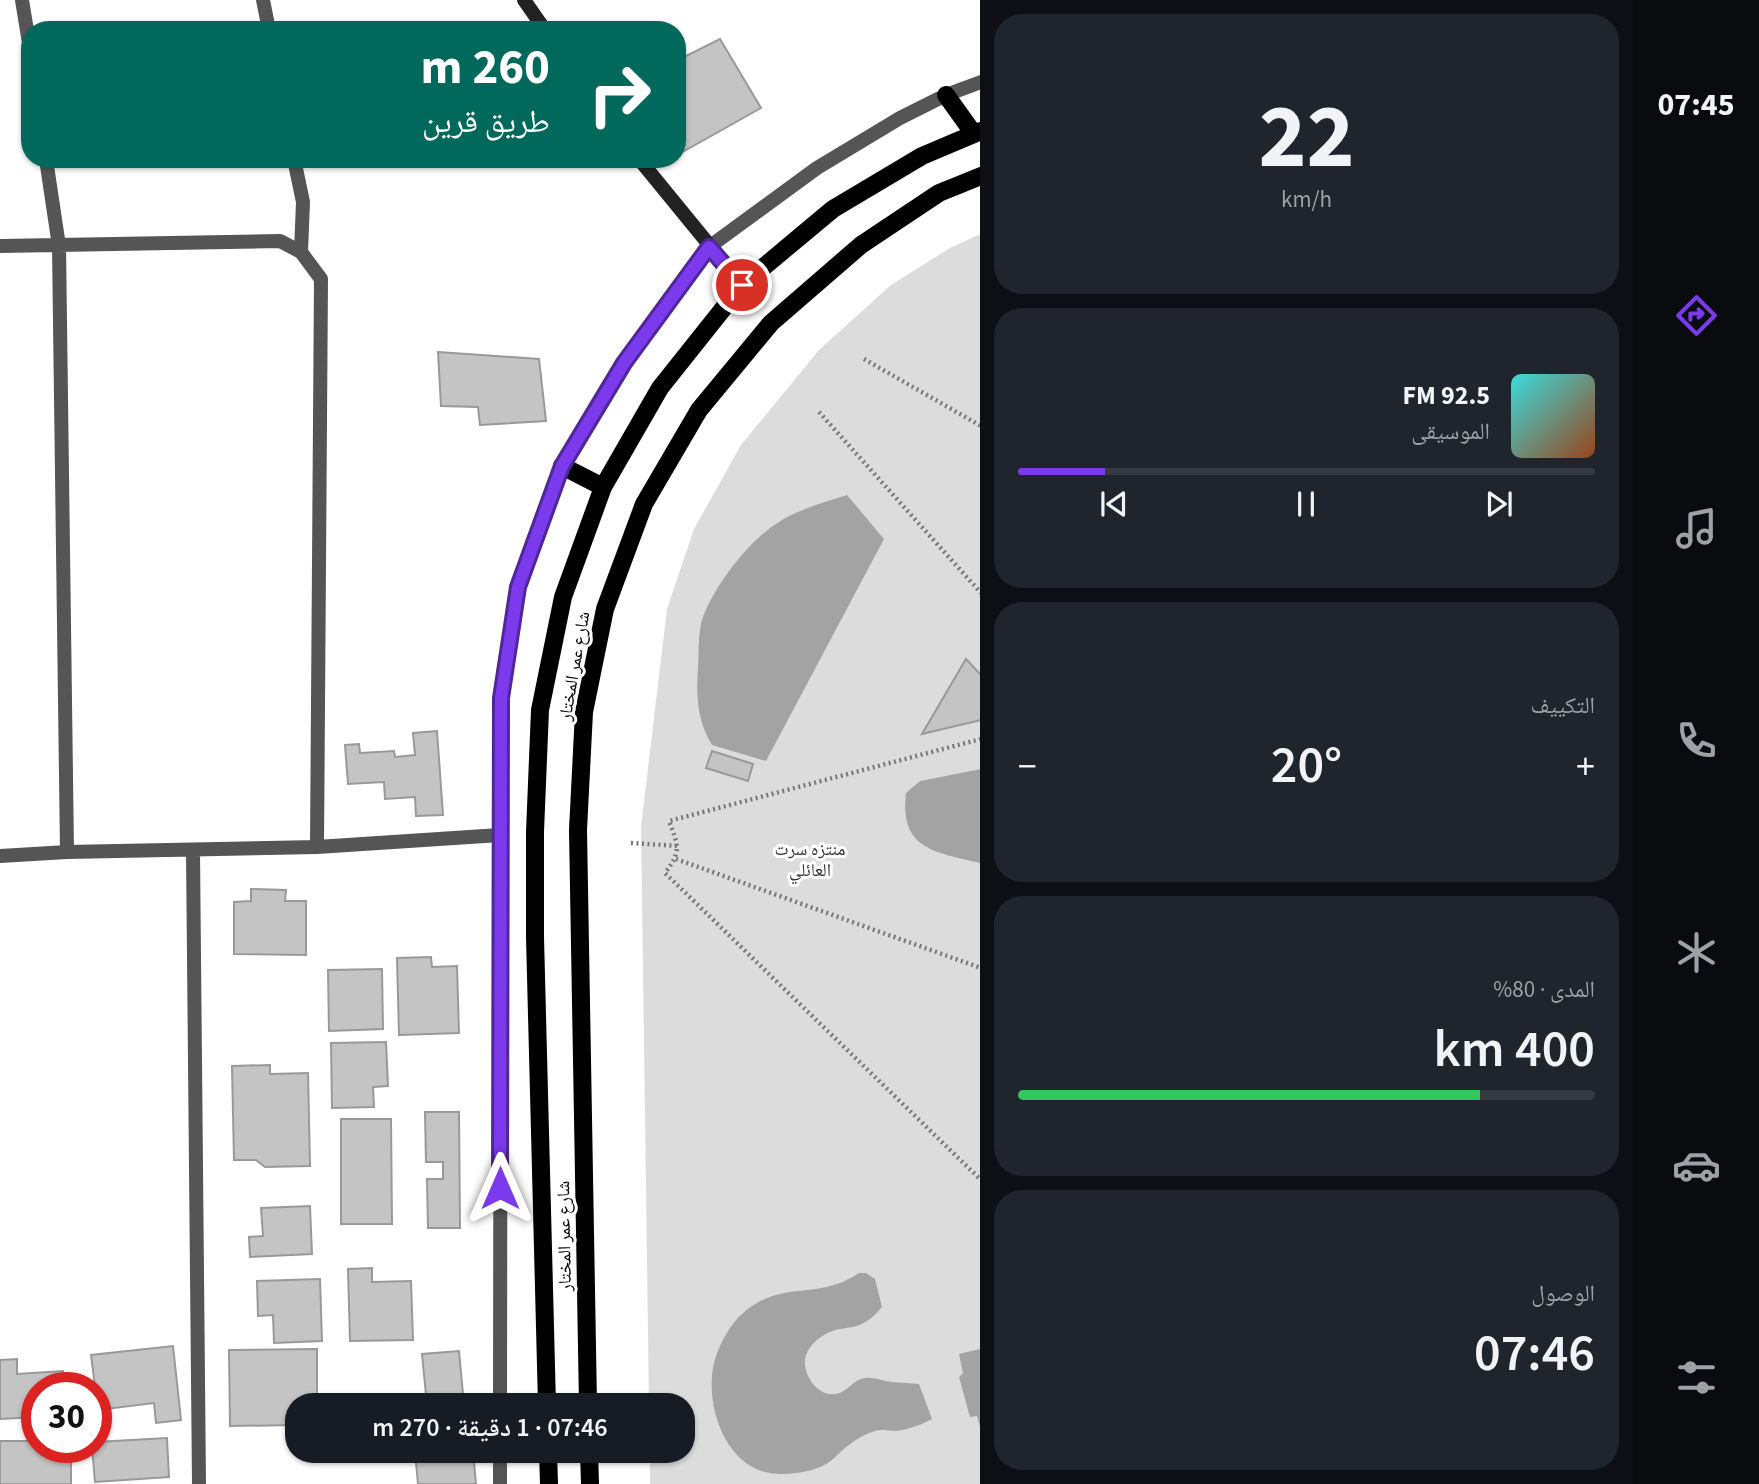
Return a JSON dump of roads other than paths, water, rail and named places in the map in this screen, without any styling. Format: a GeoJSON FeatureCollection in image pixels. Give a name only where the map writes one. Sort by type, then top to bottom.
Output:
{"type":"FeatureCollection","features":[{"type":"Feature","properties":{"kind":"main road"},"geometry":{"type":"LineString","coordinates":[[524,0],[539,21]]}},
{"type":"Feature","properties":{"kind":"main road"},"geometry":{"type":"LineString","coordinates":[[547,1393],[535,937],[535,832],[540,710],[563,597],[603,488],[660,388],[742,285],[833,209],[922,156],[977,133],[946,95]]}},
{"type":"Feature","properties":{"kind":"main road"},"geometry":{"type":"LineString","coordinates":[[646,168],[742,285]]}},
{"type":"Feature","properties":{"kind":"main road","name":"شارع عمر المختار"},"geometry":{"type":"LineString","coordinates":[[588,1393],[578,830],[584,712],[605,609],[644,504],[699,410],[771,323],[861,245],[939,193],[980,176]]}},
{"type":"Feature","properties":{"kind":"main road"},"geometry":{"type":"LineString","coordinates":[[562,466],[603,488]]}},
{"type":"Feature","properties":{"kind":"main road"},"geometry":{"type":"LineString","coordinates":[[548,1463],[549,1484]]}},
{"type":"Feature","properties":{"kind":"main road"},"geometry":{"type":"LineString","coordinates":[[589,1463],[590,1484]]}},
{"type":"Feature","properties":{"kind":"street"},"geometry":{"type":"LineString","coordinates":[[22,0],[25,21]]}},
{"type":"Feature","properties":{"kind":"street"},"geometry":{"type":"LineString","coordinates":[[263,0],[267,21]]}},
{"type":"Feature","properties":{"kind":"street"},"geometry":{"type":"LineString","coordinates":[[500,1393],[501,698],[518,587],[562,466],[624,363],[709,247],[817,168],[901,118],[946,95],[980,82]]}},
{"type":"Feature","properties":{"kind":"street"},"geometry":{"type":"LineString","coordinates":[[47,168],[59,246],[67,852]]}},
{"type":"Feature","properties":{"kind":"street"},"geometry":{"type":"LineString","coordinates":[[296,168],[303,202],[301,252]]}},
{"type":"Feature","properties":{"kind":"street"},"geometry":{"type":"LineString","coordinates":[[0,246],[280,242],[301,252],[321,279],[317,847]]}},
{"type":"Feature","properties":{"kind":"street"},"geometry":{"type":"LineString","coordinates":[[0,856],[317,847],[500,835]]}},
{"type":"Feature","properties":{"kind":"street"},"geometry":{"type":"LineString","coordinates":[[194,850],[199,1484]]}},
{"type":"Feature","properties":{"kind":"street"},"geometry":{"type":"LineString","coordinates":[[500,1463],[500,1484]]}},
{"type":"Feature","properties":{"kind":"park label","name":"منتزه سرت العائلي"},"geometry":{"type":"Point","coordinates":[810,859]}}]}
